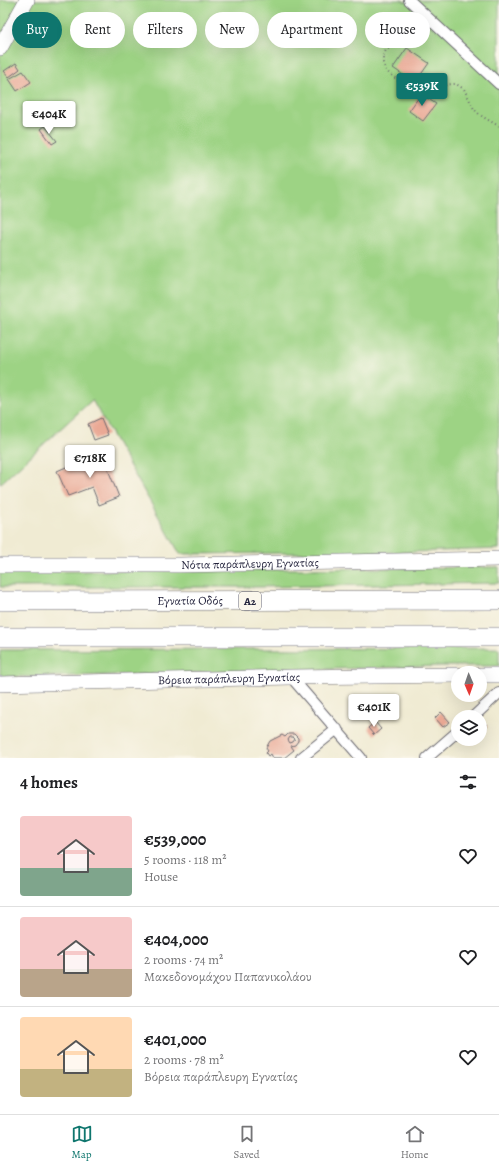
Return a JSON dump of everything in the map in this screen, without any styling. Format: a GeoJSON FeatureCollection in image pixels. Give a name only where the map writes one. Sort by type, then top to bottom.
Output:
{"type":"FeatureCollection","features":[{"type":"Feature","properties":{"kind":"highway","name":"Εγνατία Οδός"},"geometry":{"type":"LineString","coordinates":[[0,601],[499,600]]}},
{"type":"Feature","properties":{"kind":"highway"},"geometry":{"type":"LineString","coordinates":[[0,638],[499,637]]}},
{"type":"Feature","properties":{"kind":"street"},"geometry":{"type":"LineString","coordinates":[[0,48],[27,0]]}},
{"type":"Feature","properties":{"kind":"street"},"geometry":{"type":"LineString","coordinates":[[409,0],[499,84]]}},
{"type":"Feature","properties":{"kind":"street","name":"Νότια παράπλευρη Εγνατίας"},"geometry":{"type":"LineString","coordinates":[[0,566],[180,565],[499,559]]}},
{"type":"Feature","properties":{"kind":"street","name":"Βόρεια παράπλευρη Εγνατίας"},"geometry":{"type":"LineString","coordinates":[[0,684],[291,677],[451,675]]}},
{"type":"Feature","properties":{"kind":"street"},"geometry":{"type":"LineString","coordinates":[[487,675],[499,675]]}},
{"type":"Feature","properties":{"kind":"street"},"geometry":{"type":"LineString","coordinates":[[291,677],[361,758]]}},
{"type":"Feature","properties":{"kind":"street"},"geometry":{"type":"LineString","coordinates":[[481,710],[499,693]]}},
{"type":"Feature","properties":{"kind":"street"},"geometry":{"type":"LineString","coordinates":[[301,758],[337,729]]}},
{"type":"Feature","properties":{"kind":"street"},"geometry":{"type":"LineString","coordinates":[[426,758],[451,736]]}},
{"type":"Feature","properties":{"kind":"path"},"geometry":{"type":"LineString","coordinates":[[417,8],[420,21],[416,27],[394,46],[386,50],[383,56],[383,63],[386,71],[409,89],[418,90],[434,86],[456,84],[464,89],[474,109],[479,114],[499,126]]}},
{"type":"Feature","properties":{"kind":"green space"},"geometry":{"type":"Polygon","coordinates":[[[0,0],[402,0],[406,2],[409,0],[499,0],[499,549],[410,552],[180,554],[92,400],[0,484],[0,0]]]}},
{"type":"Feature","properties":{"kind":"green space"},"geometry":{"type":"Polygon","coordinates":[[[499,567],[499,583],[256,587],[0,587],[0,572],[499,567]]]}},
{"type":"Feature","properties":{"kind":"green space"},"geometry":{"type":"Polygon","coordinates":[[[499,648],[499,666],[442,666],[35,677],[0,676],[0,650],[499,648]]]}},
{"type":"Feature","properties":{"kind":"building"},"geometry":{"type":"Polygon","coordinates":[[[407,48],[429,63],[415,83],[393,68],[407,48]]]}},
{"type":"Feature","properties":{"kind":"building"},"geometry":{"type":"Polygon","coordinates":[[[16,63],[20,69],[9,77],[4,71],[16,63]]]}},
{"type":"Feature","properties":{"kind":"building"},"geometry":{"type":"Polygon","coordinates":[[[23,71],[31,82],[17,91],[9,79],[23,71]]]}},
{"type":"Feature","properties":{"kind":"building"},"geometry":{"type":"Polygon","coordinates":[[[421,94],[436,104],[423,121],[409,111],[421,94]]]}},
{"type":"Feature","properties":{"kind":"building"},"geometry":{"type":"Polygon","coordinates":[[[38,116],[42,122],[38,125],[34,119],[38,116]]]}},
{"type":"Feature","properties":{"kind":"building"},"geometry":{"type":"Polygon","coordinates":[[[45,126],[57,141],[52,144],[41,129],[45,126]]]}},
{"type":"Feature","properties":{"kind":"building"},"geometry":{"type":"Polygon","coordinates":[[[101,418],[108,435],[94,440],[88,424],[101,418]]]}},
{"type":"Feature","properties":{"kind":"building"},"geometry":{"type":"Polygon","coordinates":[[[101,452],[119,497],[99,505],[92,487],[68,496],[57,471],[101,452]]]}},
{"type":"Feature","properties":{"kind":"building"},"geometry":{"type":"Polygon","coordinates":[[[441,712],[450,722],[443,727],[435,718],[441,712]]]}},
{"type":"Feature","properties":{"kind":"building"},"geometry":{"type":"Polygon","coordinates":[[[375,722],[381,729],[374,735],[368,728],[375,722]]]}},
{"type":"Feature","properties":{"kind":"building"},"geometry":{"type":"Polygon","coordinates":[[[288,734],[294,734],[298,738],[295,745],[291,746],[294,750],[284,758],[273,758],[271,754],[268,756],[266,753],[268,751],[266,748],[270,741],[282,735],[285,737],[288,734]],[[290,737],[288,740],[290,743],[295,739],[290,737]]]}}]}
